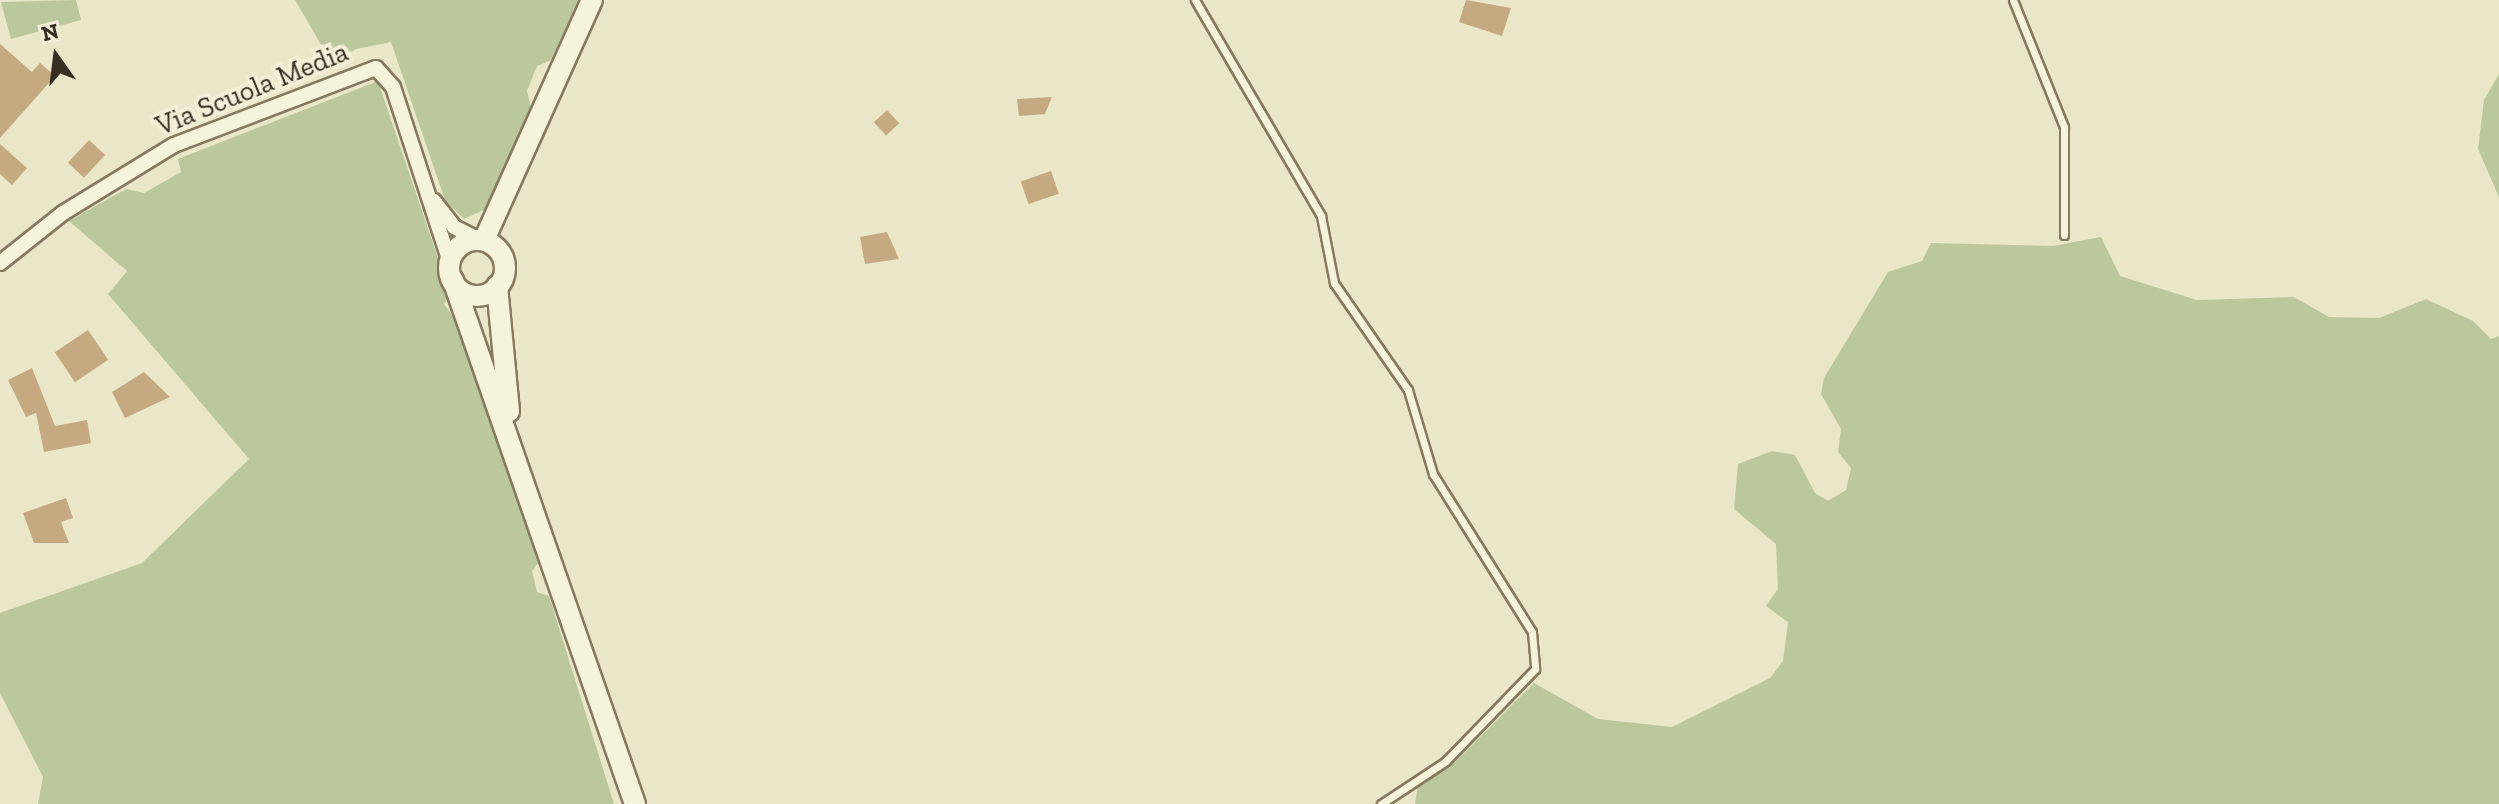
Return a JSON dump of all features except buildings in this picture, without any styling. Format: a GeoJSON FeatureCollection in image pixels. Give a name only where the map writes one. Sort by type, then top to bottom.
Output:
{"type":"FeatureCollection","features":[{"type":"Feature","properties":{"kind":"main road"},"geometry":{"type":"LineString","coordinates":[[452,273],[512,184],[592,0]]}},
{"type":"Feature","properties":{"kind":"main road"},"geometry":{"type":"LineString","coordinates":[[512,184],[497,286],[505,395],[522,470]]}},
{"type":"Feature","properties":{"kind":"main road"},"geometry":{"type":"LineString","coordinates":[[479,237],[501,255]]}},
{"type":"Feature","properties":{"kind":"main road"},"geometry":{"type":"LineString","coordinates":[[452,273],[469,299],[497,286]]}},
{"type":"Feature","properties":{"kind":"main road"},"geometry":{"type":"LineString","coordinates":[[452,273],[635,804]]}},
{"type":"Feature","properties":{"kind":"street","name":"Via Scuola Media"},"geometry":{"type":"LineString","coordinates":[[0,263],[63,213],[174,145],[376,68],[393,87],[426,186]]}},
{"type":"Feature","properties":{"kind":"street"},"geometry":{"type":"LineString","coordinates":[[426,186],[442,215],[479,237]]}},
{"type":"Feature","properties":{"kind":"street"},"geometry":{"type":"LineString","coordinates":[[426,186],[452,273]]}},
{"type":"Feature","properties":{"kind":"lane"},"geometry":{"type":"LineString","coordinates":[[1195,0],[1321,216],[1334,283],[1408,390],[1433,474],[1532,632],[1535,669],[1446,761],[1381,804]]}},
{"type":"Feature","properties":{"kind":"lane"},"geometry":{"type":"LineString","coordinates":[[2013,0],[2064,127],[2064,235]]}},
{"type":"Feature","properties":{"kind":"green space"},"geometry":{"type":"Polygon","coordinates":[[[76,0],[81,20],[11,39],[1,2],[76,0]]]}},
{"type":"Feature","properties":{"kind":"green space"},"geometry":{"type":"Polygon","coordinates":[[[295,0],[578,0],[551,60],[537,66],[527,91],[531,108],[492,206],[464,219],[445,200],[391,42],[356,49],[333,65],[295,0]]]}},
{"type":"Feature","properties":{"kind":"green space"},"geometry":{"type":"Polygon","coordinates":[[[2499,74],[2499,197],[2478,149],[2484,100],[2499,74]]]}},
{"type":"Feature","properties":{"kind":"green space"},"geometry":{"type":"Polygon","coordinates":[[[378,81],[450,294],[444,304],[461,327],[538,563],[532,571],[537,592],[549,596],[614,804],[38,804],[43,777],[0,693],[0,613],[142,563],[249,459],[108,294],[127,271],[69,221],[126,189],[144,193],[181,172],[178,159],[378,81]]]}},
{"type":"Feature","properties":{"kind":"green space"},"geometry":{"type":"Polygon","coordinates":[[[2101,237],[2120,276],[2197,300],[2294,297],[2329,317],[2379,318],[2426,299],[2473,321],[2491,339],[2499,336],[2499,804],[1415,804],[1418,784],[1455,762],[1534,683],[1598,719],[1672,727],[1770,678],[1783,661],[1788,622],[1766,606],[1778,589],[1776,544],[1734,509],[1738,464],[1772,451],[1795,455],[1815,493],[1828,501],[1846,490],[1851,468],[1838,452],[1841,429],[1821,394],[1824,378],[1888,272],[1922,261],[1931,243],[2053,246],[2101,237]]]}}]}
